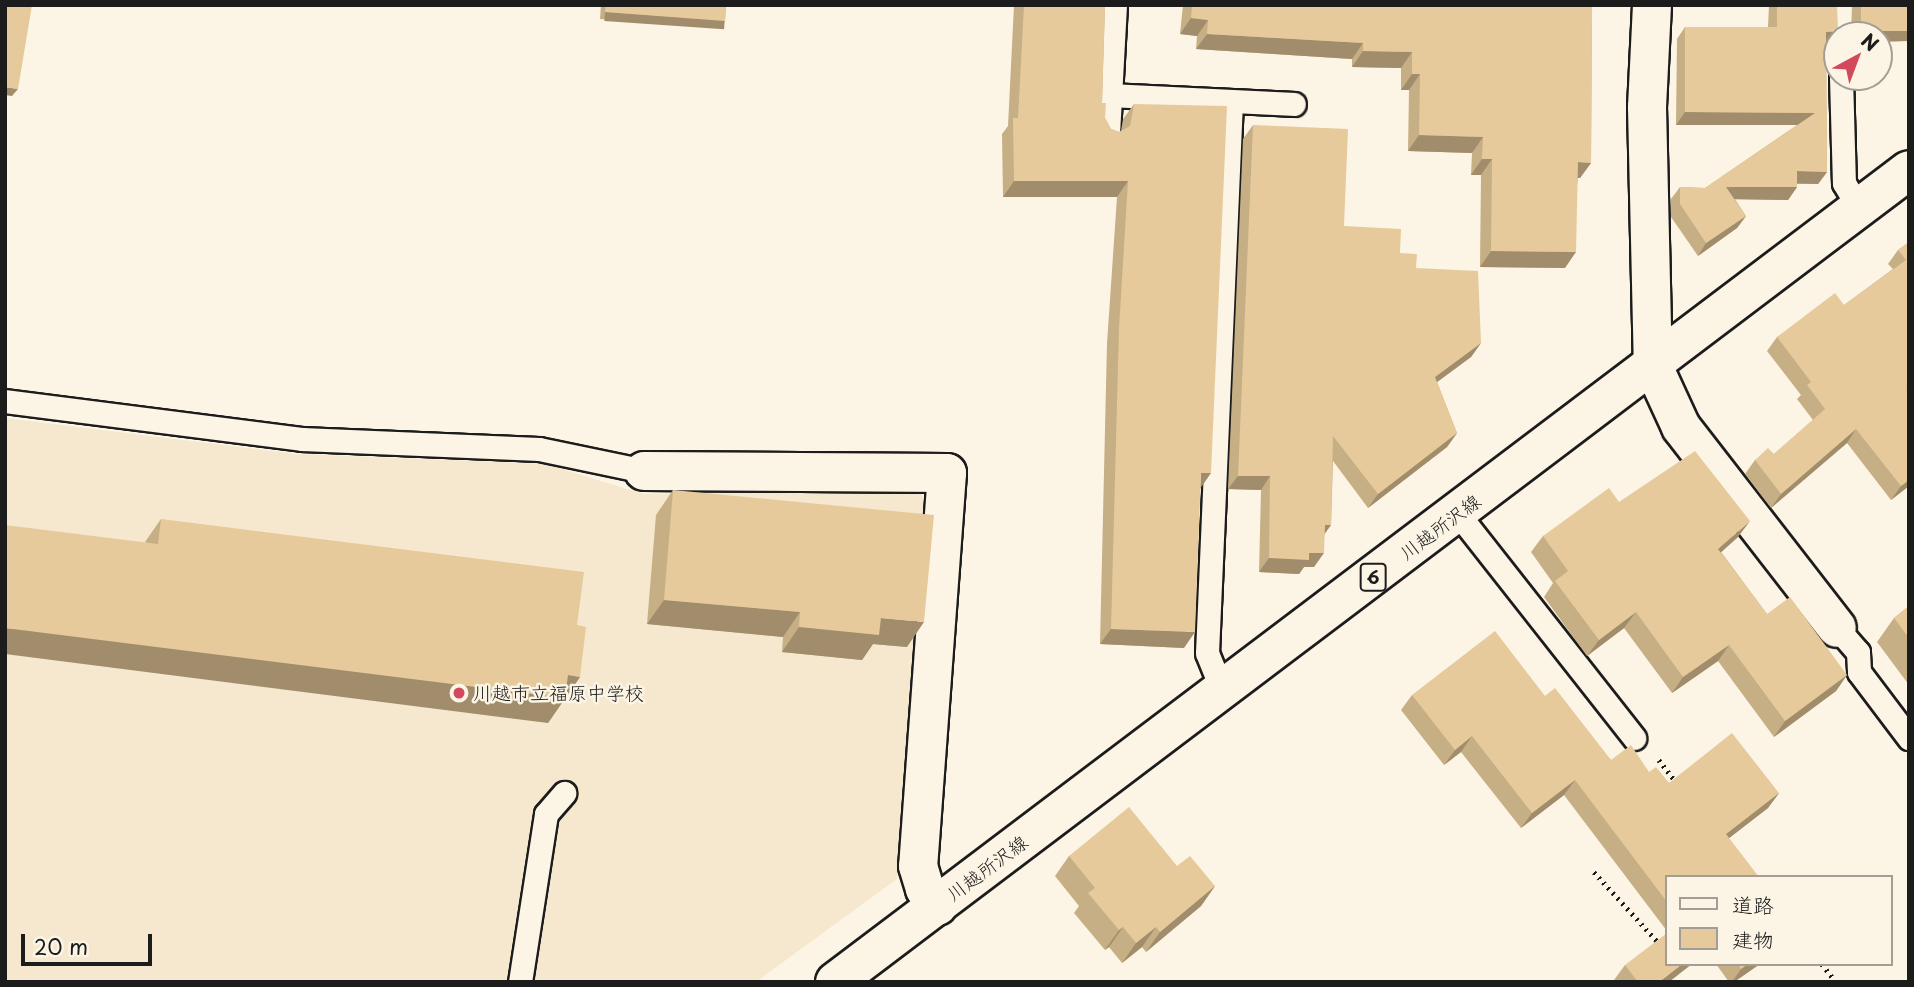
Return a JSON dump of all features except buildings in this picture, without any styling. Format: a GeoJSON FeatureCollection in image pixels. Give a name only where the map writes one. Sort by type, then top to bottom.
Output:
{"type":"FeatureCollection","features":[{"type":"Feature","properties":{"kind":"street"},"geometry":{"type":"LineString","coordinates":[[1652,5],[1647,107],[1653,366],[1681,428],[1838,628]]}},
{"type":"Feature","properties":{"kind":"street","name":"川越所沢線"},"geometry":{"type":"LineString","coordinates":[[835,982],[1458,514],[1909,170]]}},
{"type":"Feature","properties":{"kind":"street"},"geometry":{"type":"LineString","coordinates":[[644,471],[947,473],[918,866],[925,889],[938,906]]}},
{"type":"Feature","properties":{"kind":"lane"},"geometry":{"type":"LineString","coordinates":[[1108,134],[1115,5]]}},
{"type":"Feature","properties":{"kind":"lane"},"geometry":{"type":"LineString","coordinates":[[1841,91],[1844,183],[1859,208]]}},
{"type":"Feature","properties":{"kind":"lane"},"geometry":{"type":"LineString","coordinates":[[1110,94],[1294,104]]}},
{"type":"Feature","properties":{"kind":"lane"},"geometry":{"type":"LineString","coordinates":[[1222,690],[1207,653],[1231,102]]}},
{"type":"Feature","properties":{"kind":"lane"},"geometry":{"type":"LineString","coordinates":[[5,401],[302,439],[539,449],[644,471]]}},
{"type":"Feature","properties":{"kind":"lane"},"geometry":{"type":"LineString","coordinates":[[1458,514],[1634,738]]}},
{"type":"Feature","properties":{"kind":"lane"},"geometry":{"type":"LineString","coordinates":[[1838,628],[1858,652],[1859,673],[1909,738]]}},
{"type":"Feature","properties":{"kind":"lane"},"geometry":{"type":"LineString","coordinates":[[520,982],[546,814],[564,793]]}},
{"type":"Feature","properties":{"kind":"path"},"geometry":{"type":"LineString","coordinates":[[1634,738],[1652,752],[1685,793]]}},
{"type":"Feature","properties":{"kind":"path"},"geometry":{"type":"LineString","coordinates":[[1594,872],[1666,951]]}},
{"type":"Feature","properties":{"kind":"path"},"geometry":{"type":"LineString","coordinates":[[1824,966],[1836,982]]}},
{"type":"Feature","properties":{"kind":"shaded area","name":"川越市立福原中学校"},"geometry":{"type":"Polygon","coordinates":[[[5,418],[297,454],[545,464],[644,494],[918,490],[930,506],[897,879],[756,982],[5,982],[5,418]]]}},
{"type":"Feature","properties":{"kind":"place","name":"川越市立福原中学校"},"geometry":{"type":"Point","coordinates":[459,693]}}]}
